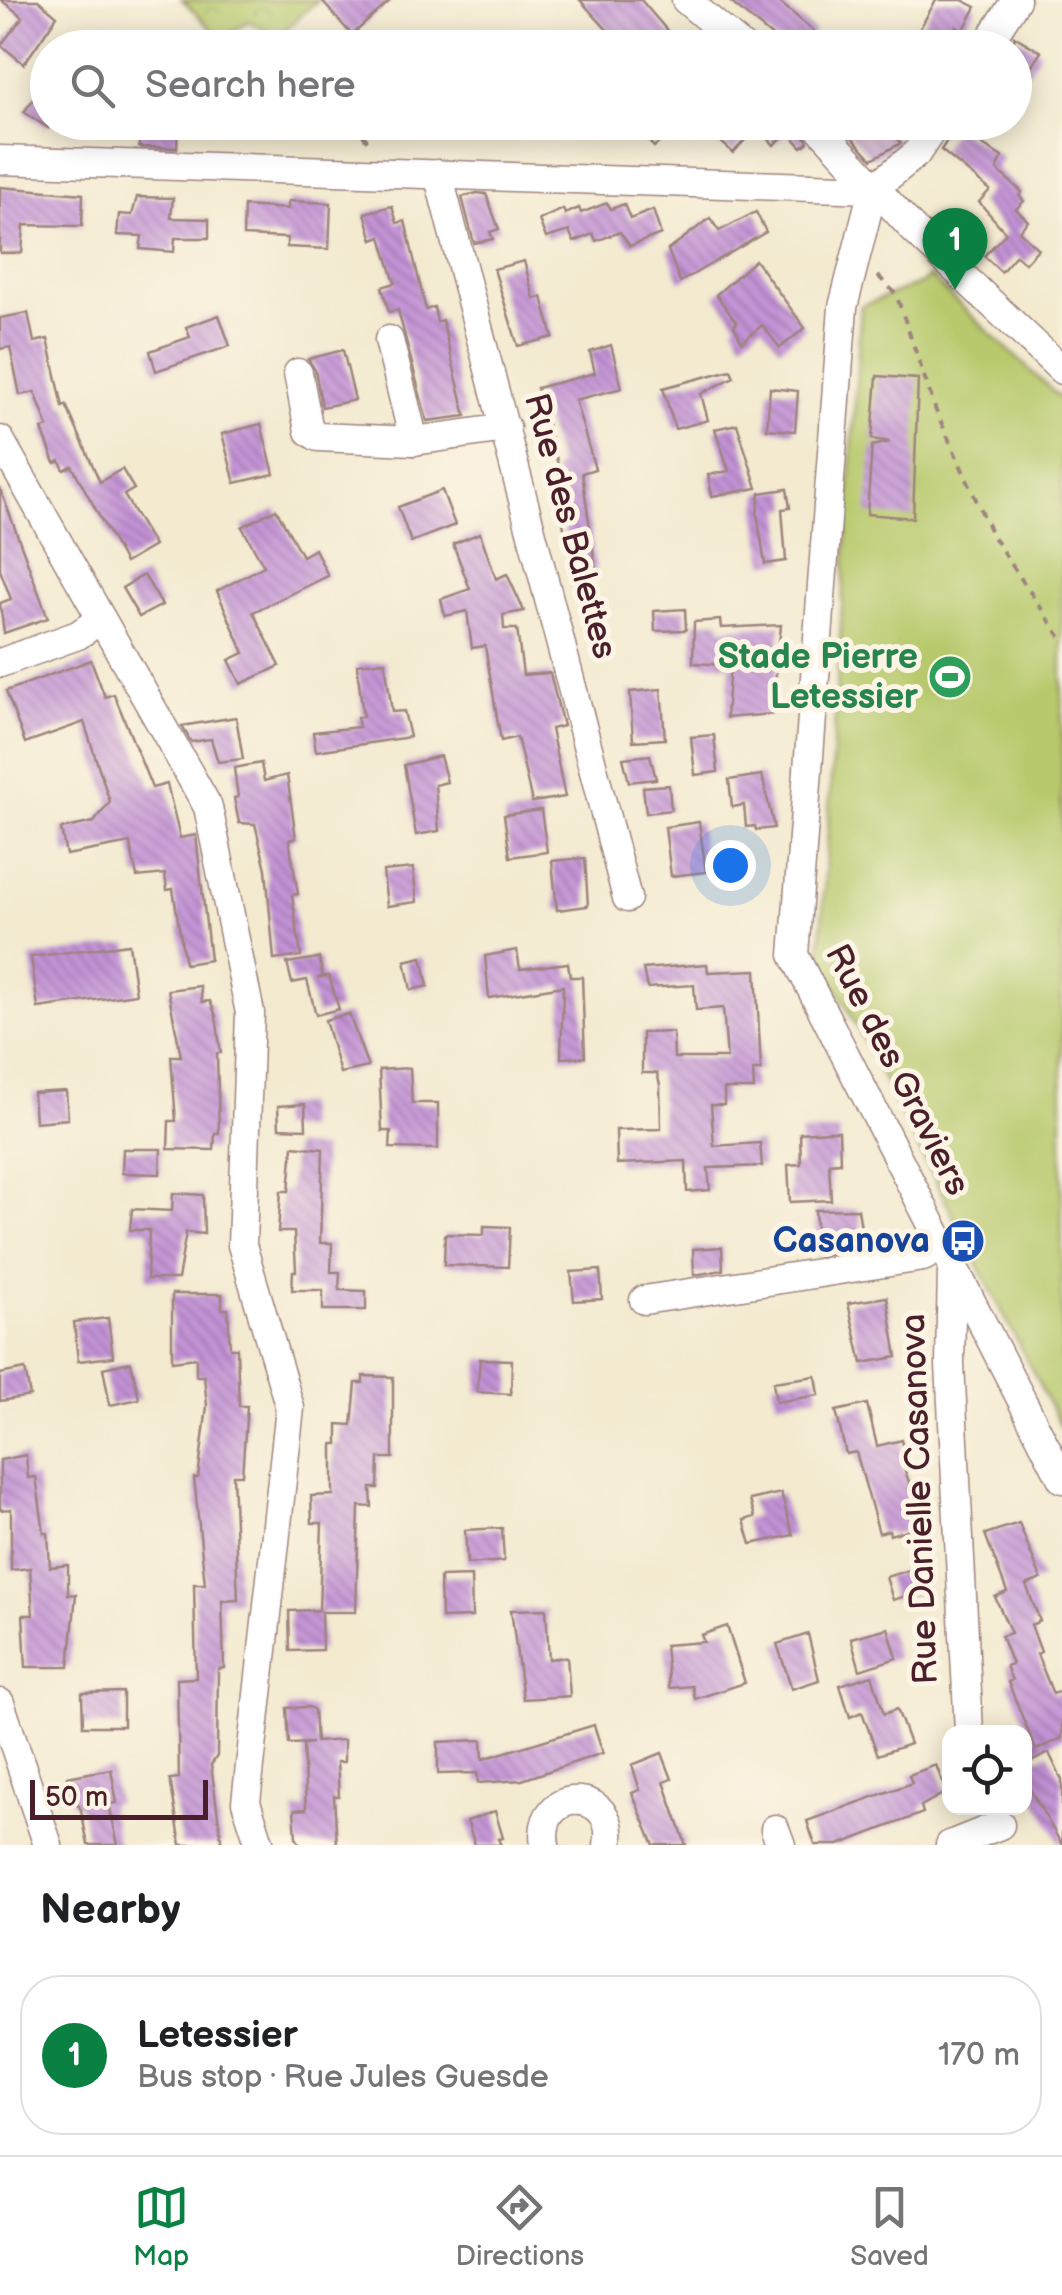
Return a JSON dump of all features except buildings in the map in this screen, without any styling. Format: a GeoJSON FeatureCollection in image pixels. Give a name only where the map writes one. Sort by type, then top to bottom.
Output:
{"type":"FeatureCollection","features":[{"type":"Feature","properties":{"kind":"street"},"geometry":{"type":"LineString","coordinates":[[686,0],[722,30]]}},
{"type":"Feature","properties":{"kind":"street"},"geometry":{"type":"LineString","coordinates":[[997,30],[1016,0]]}},
{"type":"Feature","properties":{"kind":"street"},"geometry":{"type":"LineString","coordinates":[[830,140],[873,189],[1062,370]]}},
{"type":"Feature","properties":{"kind":"street"},"geometry":{"type":"LineString","coordinates":[[0,160],[873,189],[916,154],[925,140]]}},
{"type":"Feature","properties":{"kind":"street","name":"Rue des Balettes"},"geometry":{"type":"LineString","coordinates":[[438,174],[627,898]]}},
{"type":"Feature","properties":{"kind":"street","name":"Rue des Graviers"},"geometry":{"type":"LineString","coordinates":[[873,189],[843,306],[794,955],[1062,1479]]}},
{"type":"Feature","properties":{"kind":"street"},"geometry":{"type":"LineString","coordinates":[[390,340],[414,441]]}},
{"type":"Feature","properties":{"kind":"street"},"geometry":{"type":"LineString","coordinates":[[298,373],[309,431],[318,437],[414,441],[506,428]]}},
{"type":"Feature","properties":{"kind":"street"},"geometry":{"type":"LineString","coordinates":[[0,440],[208,807],[250,1013],[242,1245],[290,1408],[246,1802],[260,1845]]}},
{"type":"Feature","properties":{"kind":"street"},"geometry":{"type":"LineString","coordinates":[[0,663],[78,635],[101,620]]}},
{"type":"Feature","properties":{"kind":"street"},"geometry":{"type":"LineString","coordinates":[[644,1300],[948,1255]]}},
{"type":"Feature","properties":{"kind":"street","name":"Rue Danielle Casanova"},"geometry":{"type":"LineString","coordinates":[[948,1255],[969,1725]]}},
{"type":"Feature","properties":{"kind":"street"},"geometry":{"type":"LineString","coordinates":[[0,1703],[48,1845]]}},
{"type":"Feature","properties":{"kind":"street"},"geometry":{"type":"LineString","coordinates":[[544,1845],[550,1812],[559,1804],[582,1800],[602,1811],[608,1821],[608,1845]]}},
{"type":"Feature","properties":{"kind":"street"},"geometry":{"type":"LineString","coordinates":[[950,1845],[1002,1826]]}},
{"type":"Feature","properties":{"kind":"path"},"geometry":{"type":"LineString","coordinates":[[867,266],[896,294],[936,411],[993,536],[1062,639]]}},
{"type":"Feature","properties":{"kind":"green space"},"geometry":{"type":"Polygon","coordinates":[[[182,0],[318,0],[285,30],[264,30],[248,21],[236,30],[212,30],[182,0]]]}},
{"type":"Feature","properties":{"kind":"green space","name":"Stade Pierre Letessier"},"geometry":{"type":"Polygon","coordinates":[[[929,276],[1062,400],[1062,1429],[820,955],[861,306],[922,283],[929,276]]]}},
{"type":"Feature","properties":{"kind":"place","name":"Letessier"},"geometry":{"type":"Point","coordinates":[955,290]}},
{"type":"Feature","properties":{"kind":"place","name":"Stade Pierre Letessier"},"geometry":{"type":"Point","coordinates":[950,677]}},
{"type":"Feature","properties":{"kind":"place","name":"Casanova"},"geometry":{"type":"Point","coordinates":[963,1241]}}]}
